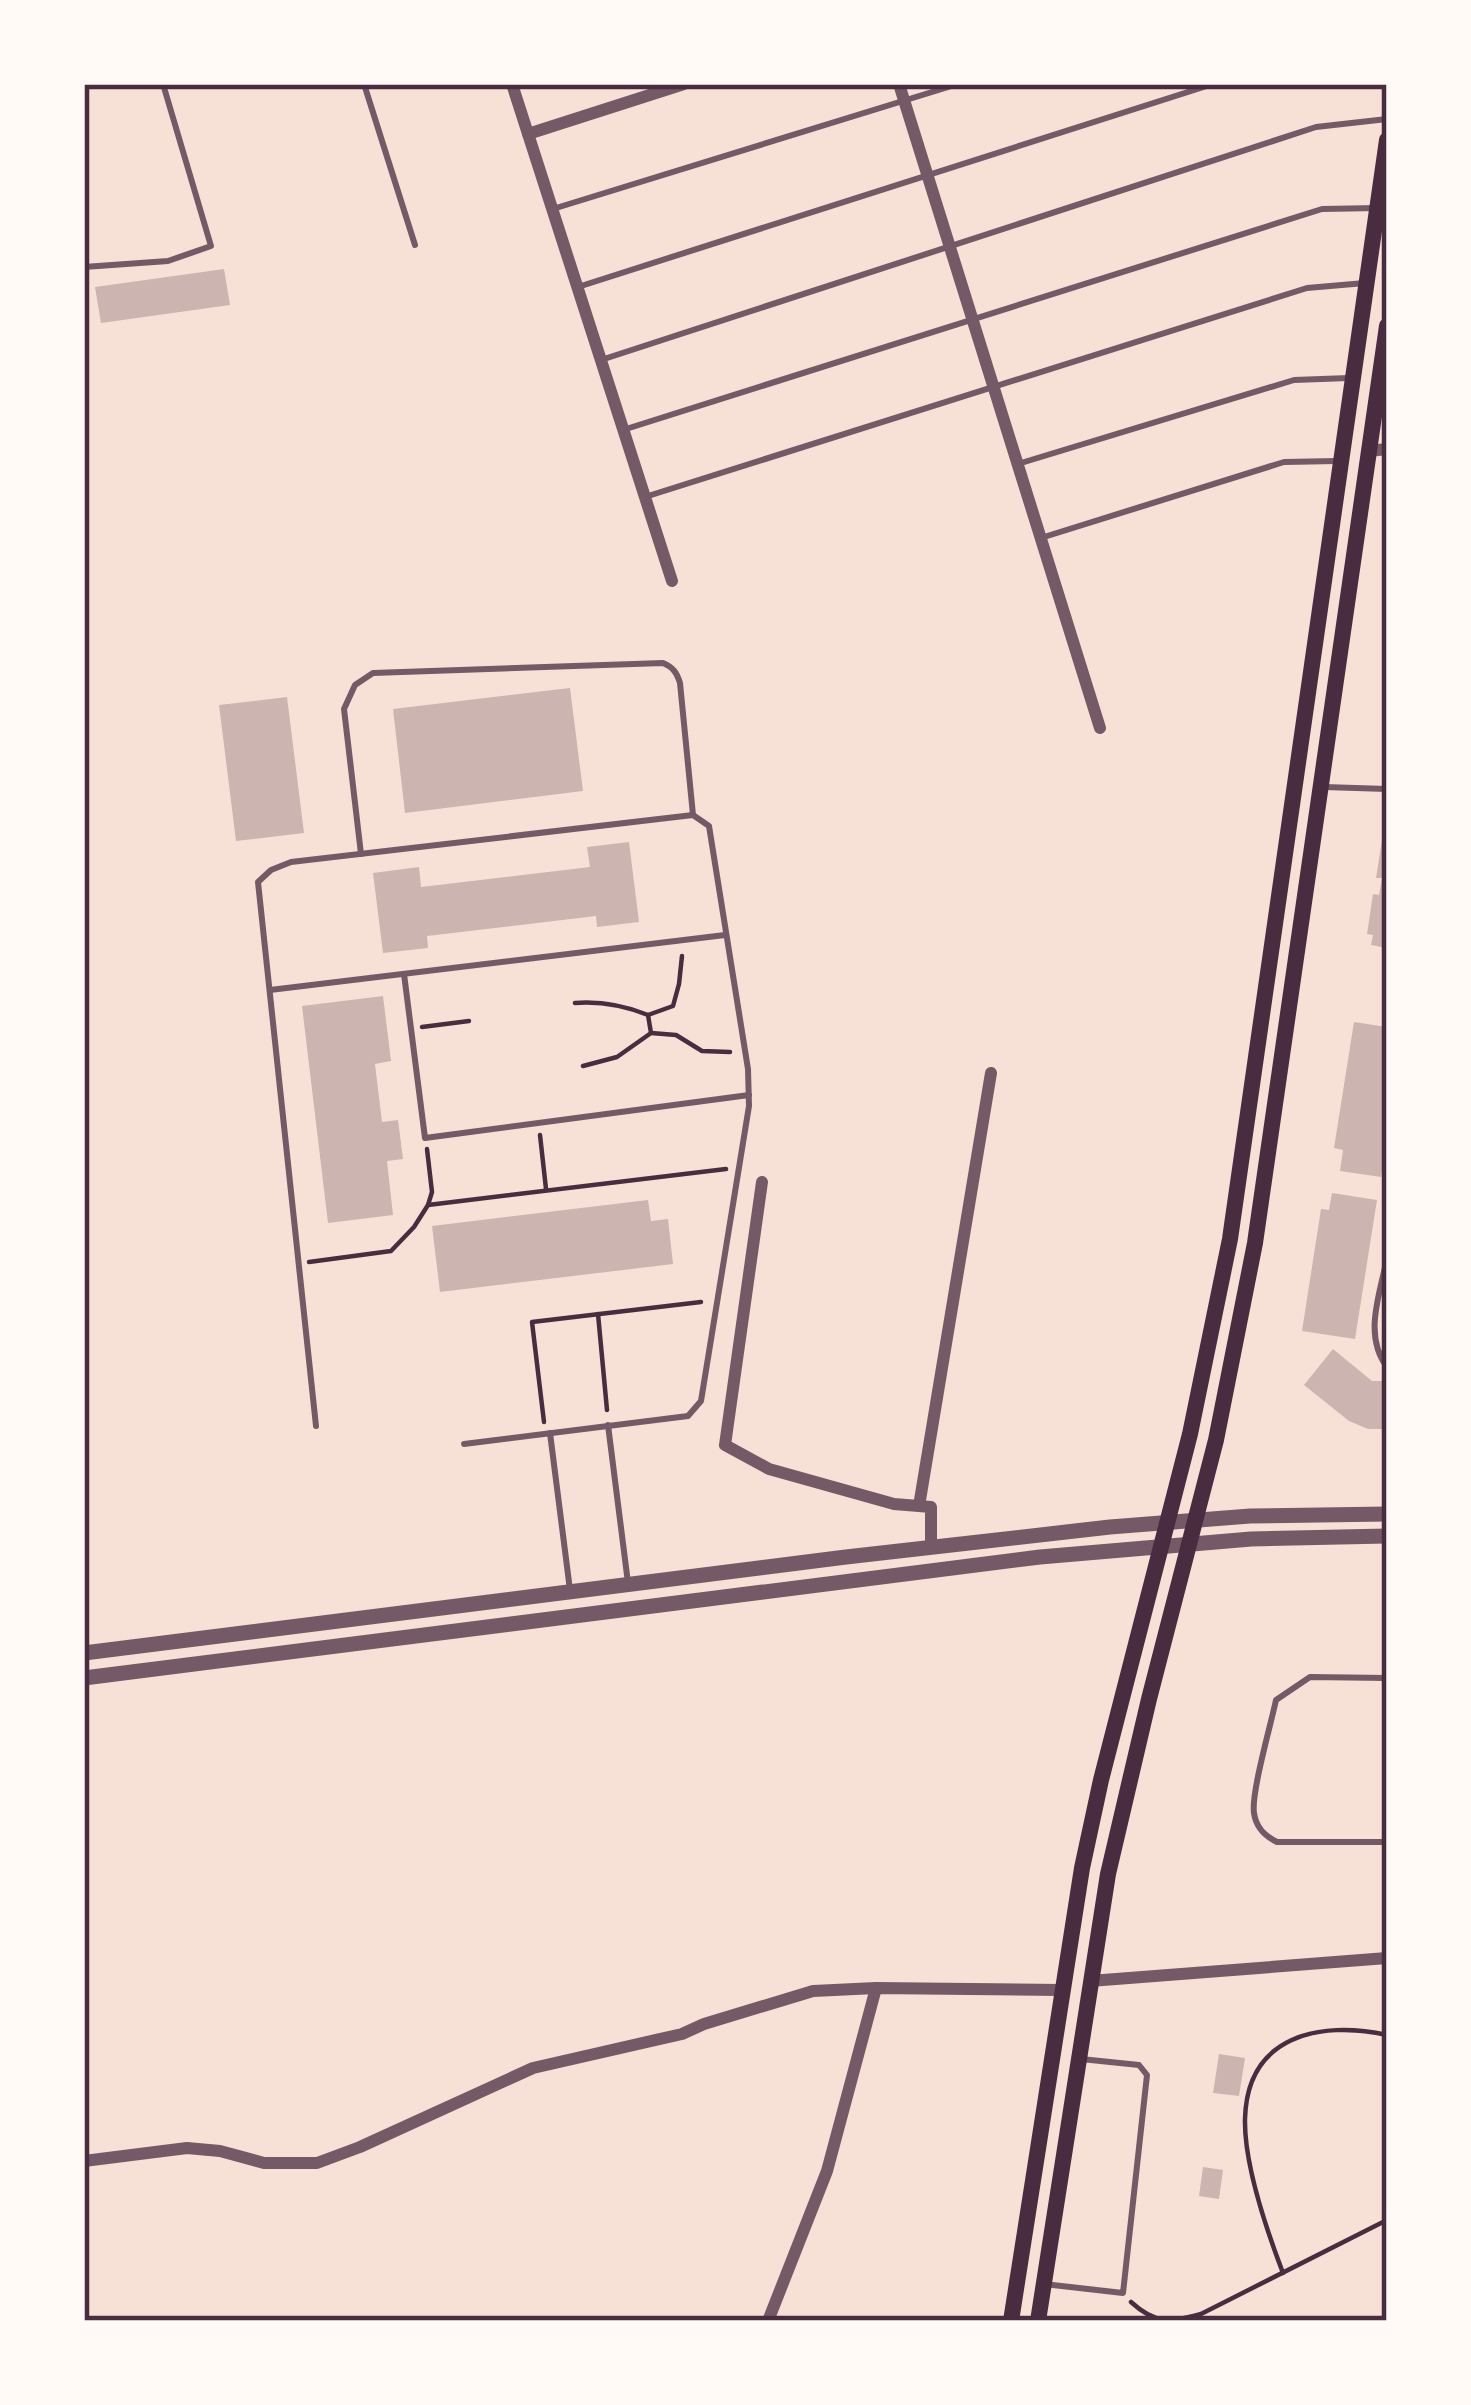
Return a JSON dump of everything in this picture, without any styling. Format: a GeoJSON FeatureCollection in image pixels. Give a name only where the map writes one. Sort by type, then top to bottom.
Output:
{"type":"FeatureCollection","features":[{"type":"Feature","properties":{"kind":"main road"},"geometry":{"type":"LineString","coordinates":[[1011,2321],[1061,1990],[1101,1780],[1169,1521],[1229,1239],[1387,140]]}},
{"type":"Feature","properties":{"kind":"main road"},"geometry":{"type":"LineString","coordinates":[[1038,2321],[1090,1981],[1127,1786],[1197,1519],[1255,1244],[1321,788],[1378,450],[1387,326]]}},
{"type":"Feature","properties":{"kind":"street"},"geometry":{"type":"LineString","coordinates":[[512,84],[672,581]]}},
{"type":"Feature","properties":{"kind":"street"},"geometry":{"type":"LineString","coordinates":[[528,134],[684,84]]}},
{"type":"Feature","properties":{"kind":"street"},"geometry":{"type":"LineString","coordinates":[[899,84],[1100,728]]}},
{"type":"Feature","properties":{"kind":"street"},"geometry":{"type":"LineString","coordinates":[[920,1506],[991,1073]]}},
{"type":"Feature","properties":{"kind":"street"},"geometry":{"type":"LineString","coordinates":[[762,1182],[725,1445],[769,1469],[894,1504],[931,1507],[931,1547]]}},
{"type":"Feature","properties":{"kind":"street"},"geometry":{"type":"LineString","coordinates":[[84,1653],[1169,1521],[1387,1514]]}},
{"type":"Feature","properties":{"kind":"street"},"geometry":{"type":"LineString","coordinates":[[84,1678],[994,1563],[1191,1542],[1387,1536]]}},
{"type":"Feature","properties":{"kind":"street"},"geometry":{"type":"LineString","coordinates":[[1090,1981],[1387,1958]]}},
{"type":"Feature","properties":{"kind":"street"},"geometry":{"type":"LineString","coordinates":[[84,2161],[187,2148],[263,2163],[317,2163],[533,2068],[682,2035],[800,1993],[876,1988],[1061,1990]]}},
{"type":"Feature","properties":{"kind":"street"},"geometry":{"type":"LineString","coordinates":[[769,2321],[827,2171],[876,1988]]}},
{"type":"Feature","properties":{"kind":"lane"},"geometry":{"type":"LineString","coordinates":[[84,267],[168,261],[211,247],[163,84]]}},
{"type":"Feature","properties":{"kind":"lane"},"geometry":{"type":"LineString","coordinates":[[364,84],[415,245]]}},
{"type":"Feature","properties":{"kind":"lane"},"geometry":{"type":"LineString","coordinates":[[552,209],[958,84]]}},
{"type":"Feature","properties":{"kind":"lane"},"geometry":{"type":"LineString","coordinates":[[577,287],[1213,84]]}},
{"type":"Feature","properties":{"kind":"lane"},"geometry":{"type":"LineString","coordinates":[[600,360],[1316,127],[1387,119]]}},
{"type":"Feature","properties":{"kind":"lane"},"geometry":{"type":"LineString","coordinates":[[623,430],[1322,209],[1377,208]]}},
{"type":"Feature","properties":{"kind":"lane"},"geometry":{"type":"LineString","coordinates":[[645,497],[1307,288],[1366,283]]}},
{"type":"Feature","properties":{"kind":"lane"},"geometry":{"type":"LineString","coordinates":[[1018,464],[1294,380],[1353,378]]}},
{"type":"Feature","properties":{"kind":"lane"},"geometry":{"type":"LineString","coordinates":[[1041,538],[1284,462],[1341,461]]}},
{"type":"Feature","properties":{"kind":"lane"},"geometry":{"type":"LineString","coordinates":[[362,854],[344,709],[355,685],[373,673],[669,665],[680,683],[693,815]]}},
{"type":"Feature","properties":{"kind":"lane"},"geometry":{"type":"LineString","coordinates":[[1321,788],[1387,789]]}},
{"type":"Feature","properties":{"kind":"lane"},"geometry":{"type":"LineString","coordinates":[[316,1426],[258,882],[280,865],[693,815],[709,826],[749,1095],[701,1402],[688,1416],[464,1444]]}},
{"type":"Feature","properties":{"kind":"lane"},"geometry":{"type":"LineString","coordinates":[[270,990],[726,934]]}},
{"type":"Feature","properties":{"kind":"lane"},"geometry":{"type":"LineString","coordinates":[[404,974],[425,1138],[749,1095]]}},
{"type":"Feature","properties":{"kind":"lane"},"geometry":{"type":"LineString","coordinates":[[1387,1258],[1373,1326],[1376,1349],[1387,1367]]}},
{"type":"Feature","properties":{"kind":"lane"},"geometry":{"type":"LineString","coordinates":[[608,1426],[628,1584]]}},
{"type":"Feature","properties":{"kind":"lane"},"geometry":{"type":"LineString","coordinates":[[548,1433],[570,1592]]}},
{"type":"Feature","properties":{"kind":"lane"},"geometry":{"type":"LineString","coordinates":[[1387,1678],[1310,1677],[1276,1700],[1253,1805],[1257,1825],[1277,1842],[1387,1842]]}},
{"type":"Feature","properties":{"kind":"lane"},"geometry":{"type":"LineString","coordinates":[[1044,2284],[1123,2293],[1147,2075],[1139,2065],[1078,2058]]}},
{"type":"Feature","properties":{"kind":"path"},"geometry":{"type":"LineString","coordinates":[[575,1003],[610,1003],[648,1015],[673,1006],[682,964],[681,940]]}},
{"type":"Feature","properties":{"kind":"path"},"geometry":{"type":"LineString","coordinates":[[648,1015],[651,1034]]}},
{"type":"Feature","properties":{"kind":"path"},"geometry":{"type":"LineString","coordinates":[[411,1028],[469,1021]]}},
{"type":"Feature","properties":{"kind":"path"},"geometry":{"type":"LineString","coordinates":[[583,1066],[617,1058],[651,1034],[676,1035],[703,1051],[745,1051]]}},
{"type":"Feature","properties":{"kind":"path"},"geometry":{"type":"LineString","coordinates":[[538,1123],[547,1191]]}},
{"type":"Feature","properties":{"kind":"path"},"geometry":{"type":"LineString","coordinates":[[299,1264],[391,1251],[414,1228],[432,1192],[425,1138]]}},
{"type":"Feature","properties":{"kind":"path"},"geometry":{"type":"LineString","coordinates":[[428,1205],[739,1168]]}},
{"type":"Feature","properties":{"kind":"path"},"geometry":{"type":"LineString","coordinates":[[548,1433],[532,1322],[718,1300]]}},
{"type":"Feature","properties":{"kind":"path"},"geometry":{"type":"LineString","coordinates":[[598,1314],[608,1426]]}},
{"type":"Feature","properties":{"kind":"path"},"geometry":{"type":"LineString","coordinates":[[1283,2272],[1246,2140],[1245,2114],[1253,2080],[1271,2054],[1295,2036],[1329,2028],[1387,2035]]}},
{"type":"Feature","properties":{"kind":"path"},"geometry":{"type":"LineString","coordinates":[[1123,2293],[1151,2318],[1176,2320],[1202,2314],[1387,2220]]}},
{"type":"Feature","properties":{"kind":"building"},"geometry":{"type":"Polygon","coordinates":[[[224,269],[230,305],[101,323],[95,287],[224,269]]]}},
{"type":"Feature","properties":{"kind":"building"},"geometry":{"type":"Polygon","coordinates":[[[570,688],[583,791],[405,813],[393,709],[570,688]]]}},
{"type":"Feature","properties":{"kind":"building"},"geometry":{"type":"Polygon","coordinates":[[[287,697],[304,833],[236,841],[219,705],[287,697]]]}},
{"type":"Feature","properties":{"kind":"building"},"geometry":{"type":"Polygon","coordinates":[[[1383,834],[1387,835],[1387,948],[1371,945],[1373,935],[1367,934],[1373,894],[1379,895],[1382,878],[1376,878],[1383,834]]]}},
{"type":"Feature","properties":{"kind":"building"},"geometry":{"type":"Polygon","coordinates":[[[629,842],[639,922],[597,927],[596,916],[427,936],[428,948],[383,953],[373,873],[419,867],[421,887],[590,867],[587,847],[629,842]]]}},
{"type":"Feature","properties":{"kind":"building"},"geometry":{"type":"Polygon","coordinates":[[[383,996],[391,1061],[375,1064],[382,1122],[398,1120],[403,1159],[387,1161],[393,1215],[328,1223],[302,1006],[383,996]]]}},
{"type":"Feature","properties":{"kind":"building"},"geometry":{"type":"Polygon","coordinates":[[[1354,1022],[1387,1027],[1387,1140],[1381,1177],[1340,1171],[1343,1150],[1334,1148],[1354,1022]]]}},
{"type":"Feature","properties":{"kind":"building"},"geometry":{"type":"Polygon","coordinates":[[[1332,1193],[1377,1200],[1355,1339],[1302,1331],[1321,1209],[1329,1210],[1332,1193]]]}},
{"type":"Feature","properties":{"kind":"building"},"geometry":{"type":"Polygon","coordinates":[[[648,1200],[651,1221],[668,1219],[673,1264],[440,1292],[432,1226],[648,1200]]]}},
{"type":"Feature","properties":{"kind":"building"},"geometry":{"type":"Polygon","coordinates":[[[1333,1349],[1372,1381],[1387,1381],[1387,1429],[1368,1429],[1349,1421],[1304,1385],[1333,1349]]]}},
{"type":"Feature","properties":{"kind":"building"},"geometry":{"type":"Polygon","coordinates":[[[1219,2054],[1245,2058],[1239,2096],[1213,2093],[1219,2054]]]}},
{"type":"Feature","properties":{"kind":"building"},"geometry":{"type":"Polygon","coordinates":[[[1203,2167],[1223,2170],[1219,2199],[1199,2196],[1203,2167]]]}}]}
